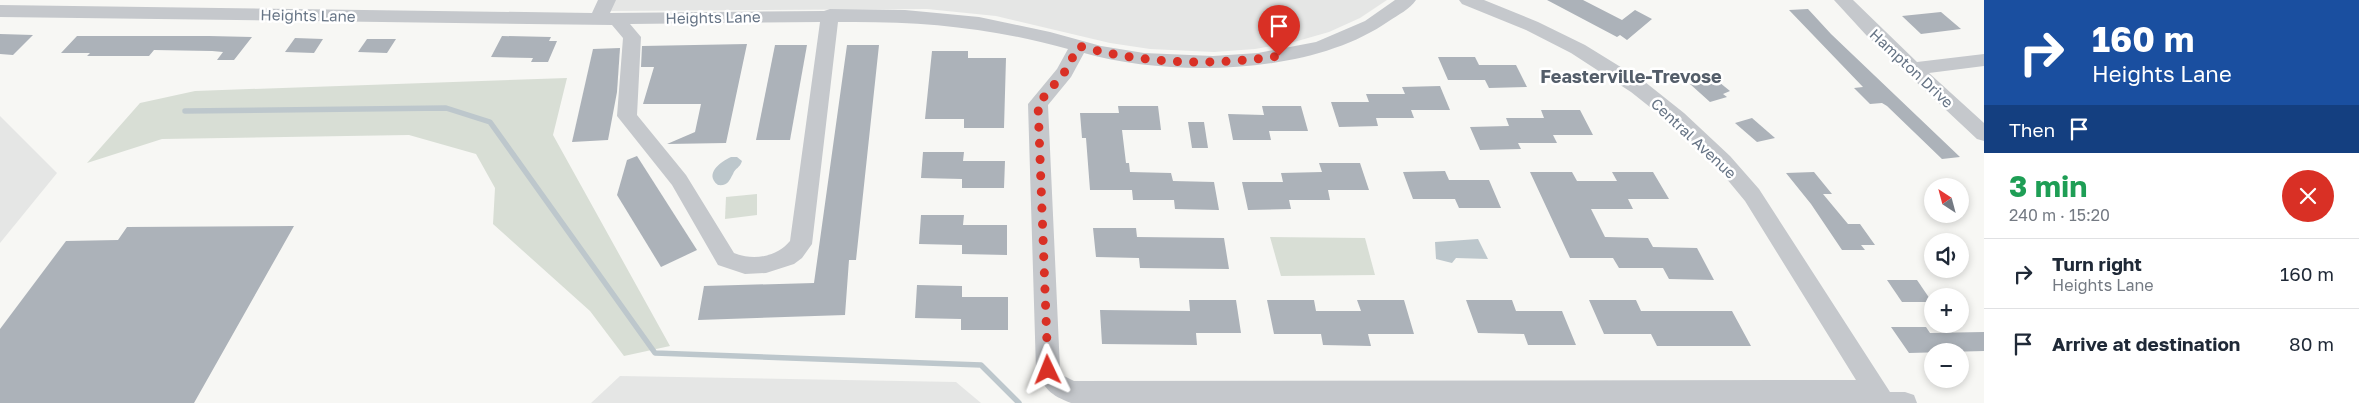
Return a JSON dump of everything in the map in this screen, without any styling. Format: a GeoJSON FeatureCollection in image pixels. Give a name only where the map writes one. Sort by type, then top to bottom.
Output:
{"type":"FeatureCollection","features":[{"type":"Feature","properties":{"kind":"street"},"geometry":{"type":"LineString","coordinates":[[599,19],[607,0]]}},
{"type":"Feature","properties":{"kind":"street","name":"Heights Lane"},"geometry":{"type":"LineString","coordinates":[[0,11],[599,19],[830,15],[904,16],[979,23],[1101,52],[1167,61],[1213,62],[1258,59],[1320,47],[1371,25],[1407,0]]}},
{"type":"Feature","properties":{"kind":"street","name":"Central Avenue"},"geometry":{"type":"LineString","coordinates":[[1468,0],[1532,26],[1570,45],[1638,87],[1677,118],[1723,161],[1752,195],[1881,399]]}},
{"type":"Feature","properties":{"kind":"street","name":"Hampton Drive"},"geometry":{"type":"LineString","coordinates":[[1843,0],[1872,32],[1984,134]]}},
{"type":"Feature","properties":{"kind":"street"},"geometry":{"type":"LineString","coordinates":[[620,18],[622,27],[632,37],[627,116],[679,180],[726,259],[738,266],[768,264],[788,257],[801,244],[830,15]]}},
{"type":"Feature","properties":{"kind":"street"},"geometry":{"type":"LineString","coordinates":[[1079,46],[1064,73],[1038,104],[1048,370],[1054,383],[1071,392],[1376,393],[1881,399],[1905,403]]}},
{"type":"Feature","properties":{"kind":"street"},"geometry":{"type":"LineString","coordinates":[[1913,69],[1984,60]]}},
{"type":"Feature","properties":{"kind":"shaded area"},"geometry":{"type":"Polygon","coordinates":[[[613,0],[1387,0],[1360,18],[1329,32],[1294,42],[1255,49],[1214,52],[1150,49],[1110,43],[996,16],[927,9],[608,11],[613,0]]]}},
{"type":"Feature","properties":{"kind":"shaded area"},"geometry":{"type":"Polygon","coordinates":[[[567,78],[553,135],[670,346],[624,356],[590,311],[493,224],[495,188],[476,154],[409,135],[162,139],[87,163],[140,103],[195,91],[567,78]]]}},
{"type":"Feature","properties":{"kind":"shaded area"},"geometry":{"type":"Polygon","coordinates":[[[0,116],[57,173],[0,243],[0,116]]]}},
{"type":"Feature","properties":{"kind":"shaded area"},"geometry":{"type":"Polygon","coordinates":[[[731,157],[737,157],[742,161],[728,182],[724,185],[718,185],[714,181],[713,173],[718,165],[731,157]]]}},
{"type":"Feature","properties":{"kind":"shaded area"},"geometry":{"type":"Polygon","coordinates":[[[757,194],[757,215],[725,219],[726,197],[757,194]]]}},
{"type":"Feature","properties":{"kind":"shaded area"},"geometry":{"type":"Polygon","coordinates":[[[1270,237],[1365,238],[1375,275],[1281,276],[1270,237]]]}},
{"type":"Feature","properties":{"kind":"shaded area"},"geometry":{"type":"Polygon","coordinates":[[[1478,239],[1488,259],[1456,258],[1452,263],[1436,259],[1435,242],[1478,239]]]}},
{"type":"Feature","properties":{"kind":"shaded area"},"geometry":{"type":"Polygon","coordinates":[[[620,376],[956,382],[981,403],[591,403],[620,376]]]}},
{"type":"Feature","properties":{"kind":"building"},"geometry":{"type":"Polygon","coordinates":[[[1547,0],[1583,0],[1622,20],[1635,10],[1652,19],[1627,40],[1620,35],[1617,37],[1547,0]]]}},
{"type":"Feature","properties":{"kind":"building"},"geometry":{"type":"Polygon","coordinates":[[[1808,9],[1831,34],[1960,157],[1942,159],[1887,106],[1882,103],[1870,104],[1854,88],[1863,87],[1789,10],[1808,9]]]}},
{"type":"Feature","properties":{"kind":"building"},"geometry":{"type":"Polygon","coordinates":[[[1941,12],[1961,29],[1921,34],[1902,16],[1941,12]]]}},
{"type":"Feature","properties":{"kind":"building"},"geometry":{"type":"Polygon","coordinates":[[[0,34],[33,35],[13,55],[0,54],[0,34]]]}},
{"type":"Feature","properties":{"kind":"building"},"geometry":{"type":"Polygon","coordinates":[[[77,36],[252,37],[234,60],[217,60],[223,52],[212,51],[154,50],[149,56],[87,56],[90,53],[61,53],[77,36]]]}},
{"type":"Feature","properties":{"kind":"building"},"geometry":{"type":"Polygon","coordinates":[[[502,36],[551,37],[549,41],[557,41],[548,62],[531,62],[533,58],[491,57],[502,36]]]}},
{"type":"Feature","properties":{"kind":"building"},"geometry":{"type":"Polygon","coordinates":[[[295,38],[323,39],[314,53],[285,52],[295,38]]]}},
{"type":"Feature","properties":{"kind":"building"},"geometry":{"type":"Polygon","coordinates":[[[367,39],[396,39],[387,53],[358,52],[367,39]]]}},
{"type":"Feature","properties":{"kind":"building"},"geometry":{"type":"Polygon","coordinates":[[[747,44],[726,143],[667,144],[695,132],[701,104],[643,104],[654,67],[641,67],[642,46],[747,44]]]}},
{"type":"Feature","properties":{"kind":"building"},"geometry":{"type":"Polygon","coordinates":[[[775,45],[807,45],[790,140],[756,140],[775,45]]]}},
{"type":"Feature","properties":{"kind":"building"},"geometry":{"type":"Polygon","coordinates":[[[847,45],[879,45],[856,260],[849,260],[845,315],[698,320],[704,286],[814,283],[847,45]]]}},
{"type":"Feature","properties":{"kind":"building"},"geometry":{"type":"Polygon","coordinates":[[[620,48],[617,92],[608,140],[572,142],[593,49],[620,48]]]}},
{"type":"Feature","properties":{"kind":"building"},"geometry":{"type":"Polygon","coordinates":[[[932,51],[968,51],[968,58],[1006,58],[1004,128],[964,128],[964,119],[925,119],[932,51]]]}},
{"type":"Feature","properties":{"kind":"building"},"geometry":{"type":"Polygon","coordinates":[[[1438,57],[1475,57],[1479,65],[1516,65],[1527,87],[1489,88],[1485,80],[1448,80],[1438,57]]]}},
{"type":"Feature","properties":{"kind":"building"},"geometry":{"type":"Polygon","coordinates":[[[1714,78],[1730,91],[1723,94],[1727,97],[1710,102],[1690,84],[1714,78]]]}},
{"type":"Feature","properties":{"kind":"building"},"geometry":{"type":"Polygon","coordinates":[[[1440,86],[1450,110],[1411,110],[1414,118],[1376,118],[1378,126],[1339,127],[1331,102],[1369,102],[1366,94],[1405,94],[1402,87],[1440,86]]]}},
{"type":"Feature","properties":{"kind":"building"},"geometry":{"type":"Polygon","coordinates":[[[1118,106],[1158,106],[1161,130],[1122,130],[1126,163],[1129,163],[1130,172],[1171,173],[1173,181],[1214,182],[1219,210],[1175,209],[1174,200],[1133,200],[1132,190],[1090,190],[1086,138],[1082,138],[1080,113],[1119,113],[1118,106]]]}},
{"type":"Feature","properties":{"kind":"building"},"geometry":{"type":"Polygon","coordinates":[[[1262,106],[1301,106],[1308,131],[1269,131],[1271,140],[1233,140],[1228,114],[1264,115],[1262,106]]]}},
{"type":"Feature","properties":{"kind":"building"},"geometry":{"type":"Polygon","coordinates":[[[1541,110],[1580,110],[1593,135],[1553,135],[1557,143],[1518,143],[1521,149],[1480,150],[1470,127],[1509,126],[1506,118],[1544,118],[1541,110]]]}},
{"type":"Feature","properties":{"kind":"building"},"geometry":{"type":"Polygon","coordinates":[[[1752,118],[1775,138],[1757,142],[1735,123],[1752,118]]]}},
{"type":"Feature","properties":{"kind":"building"},"geometry":{"type":"Polygon","coordinates":[[[1188,122],[1204,122],[1208,148],[1192,148],[1188,122]]]}},
{"type":"Feature","properties":{"kind":"building"},"geometry":{"type":"Polygon","coordinates":[[[923,152],[964,152],[963,161],[1005,161],[1004,188],[962,188],[962,179],[921,178],[923,152]]]}},
{"type":"Feature","properties":{"kind":"building"},"geometry":{"type":"Polygon","coordinates":[[[637,156],[697,250],[661,267],[617,195],[627,160],[637,156]]]}},
{"type":"Feature","properties":{"kind":"building"},"geometry":{"type":"Polygon","coordinates":[[[1319,163],[1360,163],[1369,190],[1328,190],[1330,200],[1289,200],[1291,209],[1248,210],[1242,182],[1283,182],[1281,173],[1322,172],[1319,163]]]}},
{"type":"Feature","properties":{"kind":"building"},"geometry":{"type":"Polygon","coordinates":[[[1445,171],[1449,180],[1489,180],[1501,208],[1459,208],[1455,199],[1413,199],[1403,172],[1445,171]]]}},
{"type":"Feature","properties":{"kind":"building"},"geometry":{"type":"Polygon","coordinates":[[[1530,172],[1572,172],[1577,181],[1617,181],[1612,172],[1653,172],[1669,199],[1628,199],[1633,209],[1591,209],[1605,237],[1648,238],[1653,247],[1697,248],[1714,280],[1669,279],[1663,268],[1619,268],[1613,258],[1570,258],[1530,172]]]}},
{"type":"Feature","properties":{"kind":"building"},"geometry":{"type":"Polygon","coordinates":[[[1814,172],[1832,194],[1823,194],[1848,224],[1860,224],[1875,245],[1861,245],[1865,250],[1842,250],[1811,204],[1786,173],[1814,172]]]}},
{"type":"Feature","properties":{"kind":"building"},"geometry":{"type":"Polygon","coordinates":[[[921,215],[964,215],[963,225],[1007,225],[1007,255],[962,254],[962,245],[919,244],[921,215]]]}},
{"type":"Feature","properties":{"kind":"building"},"geometry":{"type":"Polygon","coordinates":[[[294,226],[194,403],[0,403],[0,329],[66,241],[118,240],[127,227],[294,226]]]}},
{"type":"Feature","properties":{"kind":"building"},"geometry":{"type":"Polygon","coordinates":[[[1093,228],[1136,228],[1137,237],[1224,238],[1229,269],[1140,268],[1139,258],[1096,257],[1093,228]]]}},
{"type":"Feature","properties":{"kind":"building"},"geometry":{"type":"Polygon","coordinates":[[[1887,280],[1917,280],[1924,290],[1924,302],[1902,302],[1887,280]]]}},
{"type":"Feature","properties":{"kind":"building"},"geometry":{"type":"Polygon","coordinates":[[[917,285],[962,286],[962,297],[1008,297],[1008,330],[961,330],[961,319],[915,318],[917,285]]]}},
{"type":"Feature","properties":{"kind":"building"},"geometry":{"type":"Polygon","coordinates":[[[1189,300],[1236,300],[1241,333],[1196,333],[1197,345],[1102,344],[1100,310],[1190,311],[1189,300]]]}},
{"type":"Feature","properties":{"kind":"building"},"geometry":{"type":"Polygon","coordinates":[[[1267,300],[1314,300],[1316,311],[1361,311],[1357,300],[1404,300],[1414,334],[1368,334],[1371,346],[1323,345],[1321,334],[1274,334],[1267,300]]]}},
{"type":"Feature","properties":{"kind":"building"},"geometry":{"type":"Polygon","coordinates":[[[1466,300],[1512,300],[1516,311],[1562,311],[1576,345],[1528,345],[1524,334],[1478,333],[1466,300]]]}},
{"type":"Feature","properties":{"kind":"building"},"geometry":{"type":"Polygon","coordinates":[[[1589,300],[1636,300],[1641,311],[1732,311],[1751,346],[1657,346],[1651,334],[1604,334],[1589,300]]]}},
{"type":"Feature","properties":{"kind":"building"},"geometry":{"type":"Polygon","coordinates":[[[1891,327],[1924,327],[1924,333],[1984,332],[1984,351],[1969,351],[1969,343],[1924,343],[1924,353],[1909,353],[1891,327]]]}},
{"type":"Feature","properties":{"kind":"waterway"},"geometry":{"type":"LineString","coordinates":[[185,111],[446,108],[490,122],[655,353],[981,365],[1019,403]]}},
{"type":"Feature","properties":{"kind":"district","name":"Feasterville-Trevose"},"geometry":{"type":"Point","coordinates":[1631,76]}},
{"type":"Feature","properties":{"kind":"route"},"geometry":{"type":"LineString","coordinates":[[1048,370],[1038,104],[1064,73],[1079,46],[1101,52],[1167,61],[1213,62],[1279,56]]}}]}
